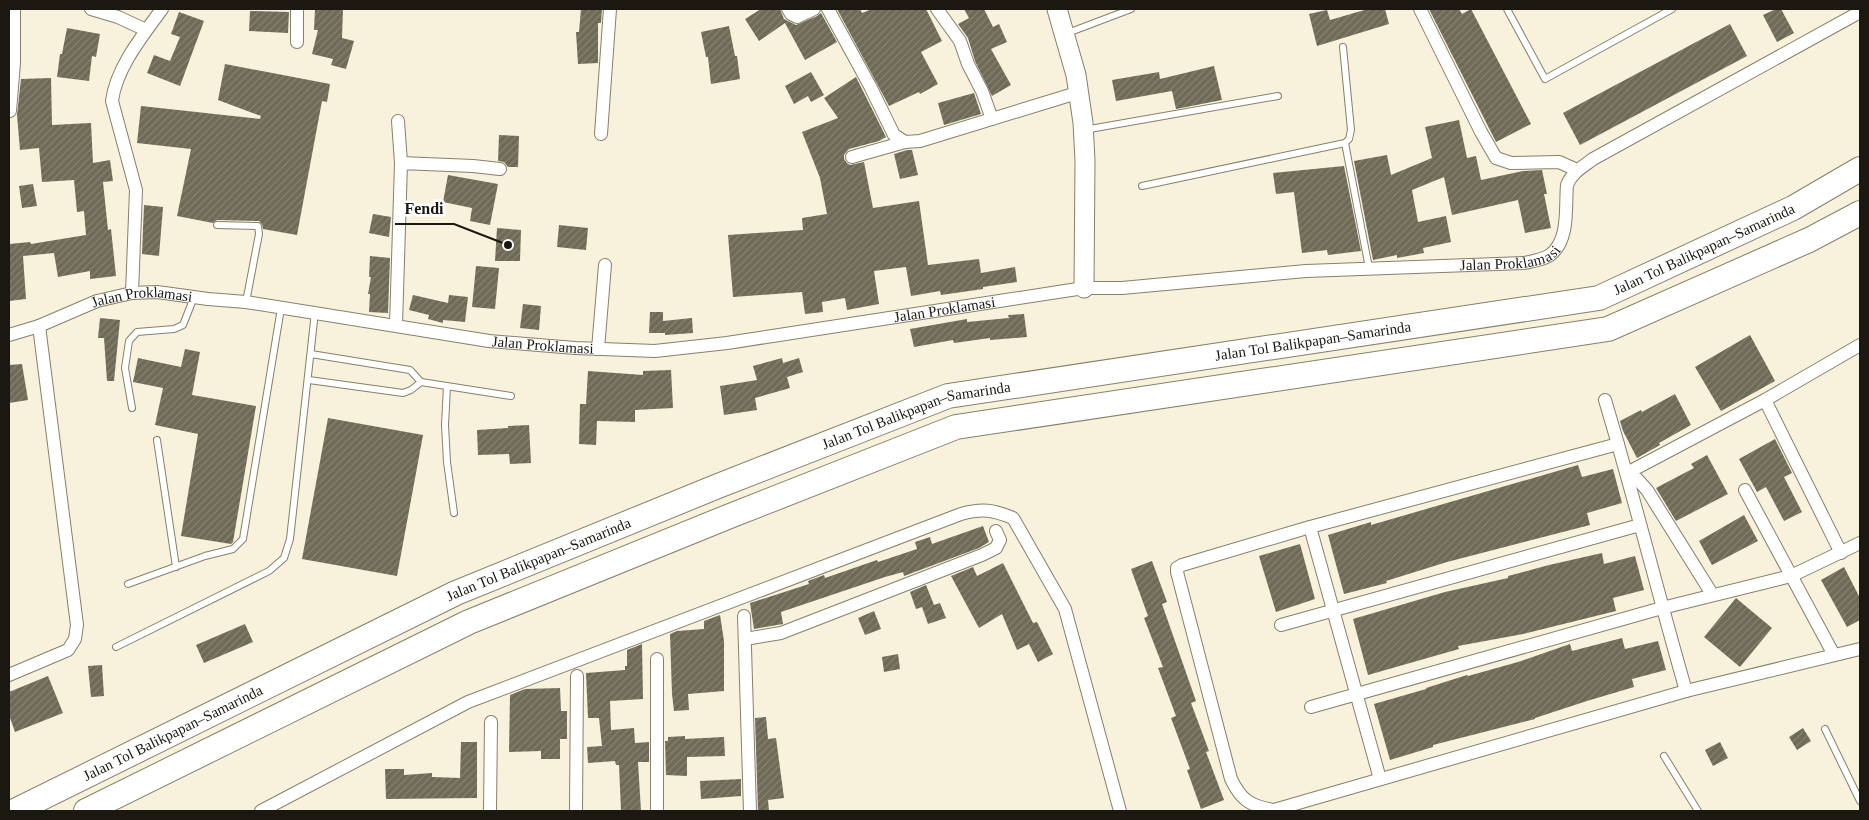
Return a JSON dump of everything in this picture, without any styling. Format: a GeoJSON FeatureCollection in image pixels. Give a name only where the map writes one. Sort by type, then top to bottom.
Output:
{"type":"FeatureCollection","features":[{"type":"Feature","properties":{"kind":"highway"},"geometry":{"type":"LineString","coordinates":[[1793,208],[1829,180],[1860,161]]}},
{"type":"Feature","properties":{"kind":"highway","name":"Jalan Tol Balikpapan–Samarinda"},"geometry":{"type":"LineString","coordinates":[[15,811],[456,593],[718,486],[948,396],[1599,298],[1793,208],[1860,169]]}},
{"type":"Feature","properties":{"kind":"highway","name":"Jalan Tol Balikpapan–Samarinda"},"geometry":{"type":"LineString","coordinates":[[86,811],[469,622],[722,519],[956,427],[1608,329],[1810,240],[1857,215]]}},
{"type":"Feature","properties":{"kind":"street"},"geometry":{"type":"LineString","coordinates":[[10,111],[14,62],[14,9]]}},
{"type":"Feature","properties":{"kind":"street"},"geometry":{"type":"LineString","coordinates":[[91,9],[118,17],[146,30]]}},
{"type":"Feature","properties":{"kind":"street"},"geometry":{"type":"LineString","coordinates":[[132,294],[136,190],[112,101],[114,88],[120,72],[146,30],[162,9]]}},
{"type":"Feature","properties":{"kind":"street"},"geometry":{"type":"LineString","coordinates":[[297,9],[297,42]]}},
{"type":"Feature","properties":{"kind":"street"},"geometry":{"type":"LineString","coordinates":[[601,134],[610,9]]}},
{"type":"Feature","properties":{"kind":"street"},"geometry":{"type":"LineString","coordinates":[[788,9],[791,14],[797,16],[814,9]]}},
{"type":"Feature","properties":{"kind":"street"},"geometry":{"type":"LineString","coordinates":[[828,9],[894,135],[905,142]]}},
{"type":"Feature","properties":{"kind":"street"},"geometry":{"type":"LineString","coordinates":[[937,9],[960,41],[992,119]]}},
{"type":"Feature","properties":{"kind":"street"},"geometry":{"type":"LineString","coordinates":[[1057,9],[1080,92],[1085,161],[1084,288]]}},
{"type":"Feature","properties":{"kind":"street"},"geometry":{"type":"LineString","coordinates":[[1420,9],[1481,132],[1496,158],[1511,163],[1559,162],[1577,170],[1593,159],[1860,12]]}},
{"type":"Feature","properties":{"kind":"street"},"geometry":{"type":"LineString","coordinates":[[852,158],[905,142],[920,141],[1080,92]]}},
{"type":"Feature","properties":{"kind":"street"},"geometry":{"type":"LineString","coordinates":[[396,325],[401,163],[398,121]]}},
{"type":"Feature","properties":{"kind":"street"},"geometry":{"type":"LineString","coordinates":[[401,163],[500,169]]}},
{"type":"Feature","properties":{"kind":"street","name":"Jalan Proklamasi"},"geometry":{"type":"LineString","coordinates":[[9,335],[39,326],[97,301],[132,294],[157,292],[315,312],[489,341],[655,351],[727,343],[1084,288],[1122,288],[1306,271],[1524,263],[1540,260],[1550,255],[1560,244],[1564,233],[1567,185],[1570,177],[1577,170]]}},
{"type":"Feature","properties":{"kind":"street"},"geometry":{"type":"LineString","coordinates":[[598,349],[605,265]]}},
{"type":"Feature","properties":{"kind":"street"},"geometry":{"type":"LineString","coordinates":[[9,675],[68,650],[75,639],[77,625],[39,326]]}},
{"type":"Feature","properties":{"kind":"street"},"geometry":{"type":"LineString","coordinates":[[1627,473],[1765,400],[1860,345]]}},
{"type":"Feature","properties":{"kind":"street"},"geometry":{"type":"LineString","coordinates":[[1604,400],[1627,473],[1686,691]]}},
{"type":"Feature","properties":{"kind":"street"},"geometry":{"type":"LineString","coordinates":[[1765,400],[1841,553]]}},
{"type":"Feature","properties":{"kind":"street"},"geometry":{"type":"LineString","coordinates":[[1618,444],[1310,526],[1177,568],[1176,572],[1231,779],[1238,793],[1248,802],[1260,808],[1274,810],[1686,691],[1860,649]]}},
{"type":"Feature","properties":{"kind":"street"},"geometry":{"type":"LineString","coordinates":[[1627,473],[1647,490],[1712,594]]}},
{"type":"Feature","properties":{"kind":"street"},"geometry":{"type":"LineString","coordinates":[[1744,490],[1834,655]]}},
{"type":"Feature","properties":{"kind":"street"},"geometry":{"type":"LineString","coordinates":[[261,811],[468,702],[974,510],[991,510],[1013,518],[1065,609],[1120,811]]}},
{"type":"Feature","properties":{"kind":"street"},"geometry":{"type":"LineString","coordinates":[[1281,625],[1640,525]]}},
{"type":"Feature","properties":{"kind":"street"},"geometry":{"type":"LineString","coordinates":[[1310,526],[1380,779]]}},
{"type":"Feature","properties":{"kind":"street"},"geometry":{"type":"LineString","coordinates":[[744,638],[781,633],[982,555],[996,548],[1000,540],[996,531]]}},
{"type":"Feature","properties":{"kind":"street"},"geometry":{"type":"LineString","coordinates":[[1311,707],[1712,594],[1791,576],[1860,543]]}},
{"type":"Feature","properties":{"kind":"street"},"geometry":{"type":"LineString","coordinates":[[744,616],[750,811]]}},
{"type":"Feature","properties":{"kind":"street"},"geometry":{"type":"LineString","coordinates":[[656,811],[657,659]]}},
{"type":"Feature","properties":{"kind":"street"},"geometry":{"type":"LineString","coordinates":[[576,811],[577,676]]}},
{"type":"Feature","properties":{"kind":"street"},"geometry":{"type":"LineString","coordinates":[[490,811],[491,722]]}},
{"type":"Feature","properties":{"kind":"lane"},"geometry":{"type":"LineString","coordinates":[[1064,34],[1131,9]]}},
{"type":"Feature","properties":{"kind":"lane"},"geometry":{"type":"LineString","coordinates":[[1507,9],[1545,79],[1672,9]]}},
{"type":"Feature","properties":{"kind":"lane"},"geometry":{"type":"LineString","coordinates":[[1142,186],[1345,143],[1349,139],[1351,130],[1344,47]]}},
{"type":"Feature","properties":{"kind":"lane"},"geometry":{"type":"LineString","coordinates":[[1083,130],[1278,96]]}},
{"type":"Feature","properties":{"kind":"lane"},"geometry":{"type":"LineString","coordinates":[[1345,143],[1368,268]]}},
{"type":"Feature","properties":{"kind":"lane"},"geometry":{"type":"LineString","coordinates":[[217,224],[258,226],[259,234],[246,302]]}},
{"type":"Feature","properties":{"kind":"lane"},"geometry":{"type":"LineString","coordinates":[[132,408],[125,368],[129,341],[137,332],[174,329],[183,325],[194,297]]}},
{"type":"Feature","properties":{"kind":"lane"},"geometry":{"type":"LineString","coordinates":[[128,584],[233,549],[243,538],[281,308]]}},
{"type":"Feature","properties":{"kind":"lane"},"geometry":{"type":"LineString","coordinates":[[116,646],[269,571],[284,558],[290,539],[315,312]]}},
{"type":"Feature","properties":{"kind":"lane"},"geometry":{"type":"LineString","coordinates":[[311,354],[410,370],[421,382],[511,396]]}},
{"type":"Feature","properties":{"kind":"lane"},"geometry":{"type":"LineString","coordinates":[[309,380],[403,393],[411,390],[421,382]]}},
{"type":"Feature","properties":{"kind":"lane"},"geometry":{"type":"LineString","coordinates":[[447,386],[445,434],[454,512]]}},
{"type":"Feature","properties":{"kind":"lane"},"geometry":{"type":"LineString","coordinates":[[157,440],[176,567]]}},
{"type":"Feature","properties":{"kind":"lane"},"geometry":{"type":"LineString","coordinates":[[1825,729],[1860,801]]}},
{"type":"Feature","properties":{"kind":"lane"},"geometry":{"type":"LineString","coordinates":[[1664,756],[1698,811]]}},
{"type":"Feature","properties":{"kind":"building"},"geometry":{"type":"Polygon","coordinates":[[[315,9],[343,9],[342,38],[354,41],[346,69],[331,65],[333,59],[312,54],[318,30],[314,30],[315,9]]]}},
{"type":"Feature","properties":{"kind":"building"},"geometry":{"type":"Polygon","coordinates":[[[581,9],[602,9],[601,23],[598,23],[598,63],[578,64],[576,32],[579,32],[581,9]]]}},
{"type":"Feature","properties":{"kind":"building"},"geometry":{"type":"Polygon","coordinates":[[[761,9],[780,9],[784,19],[796,25],[821,13],[837,42],[805,60],[785,23],[759,41],[745,19],[761,9]]]}},
{"type":"Feature","properties":{"kind":"building"},"geometry":{"type":"Polygon","coordinates":[[[837,9],[860,9],[862,13],[872,9],[926,9],[942,41],[921,52],[938,84],[920,94],[919,92],[889,106],[837,9]]]}},
{"type":"Feature","properties":{"kind":"building"},"geometry":{"type":"Polygon","coordinates":[[[964,9],[984,9],[993,27],[999,24],[1007,42],[991,49],[1011,85],[992,96],[975,61],[968,38],[958,24],[969,18],[964,9]]]}},
{"type":"Feature","properties":{"kind":"building"},"geometry":{"type":"Polygon","coordinates":[[[1368,9],[1385,9],[1389,24],[1317,46],[1309,14],[1327,10],[1330,20],[1368,9]]]}},
{"type":"Feature","properties":{"kind":"building"},"geometry":{"type":"Polygon","coordinates":[[[1429,9],[1459,9],[1462,14],[1471,9],[1531,124],[1496,142],[1429,9]]]}},
{"type":"Feature","properties":{"kind":"building"},"geometry":{"type":"Polygon","coordinates":[[[1776,9],[1781,9],[1794,33],[1777,42],[1763,15],[1776,9]]]}},
{"type":"Feature","properties":{"kind":"building"},"geometry":{"type":"Polygon","coordinates":[[[250,11],[289,12],[288,33],[249,31],[250,11]]]}},
{"type":"Feature","properties":{"kind":"building"},"geometry":{"type":"Polygon","coordinates":[[[179,12],[204,21],[180,86],[147,73],[154,55],[170,61],[180,37],[171,34],[179,12]]]}},
{"type":"Feature","properties":{"kind":"building"},"geometry":{"type":"Polygon","coordinates":[[[1730,24],[1747,56],[1580,145],[1563,113],[1730,24]]]}},
{"type":"Feature","properties":{"kind":"building"},"geometry":{"type":"Polygon","coordinates":[[[729,26],[735,56],[737,56],[740,79],[711,84],[708,57],[706,57],[701,32],[729,26]]]}},
{"type":"Feature","properties":{"kind":"building"},"geometry":{"type":"Polygon","coordinates":[[[67,28],[100,34],[96,57],[92,56],[89,81],[57,77],[60,54],[62,54],[67,28]]]}},
{"type":"Feature","properties":{"kind":"building"},"geometry":{"type":"Polygon","coordinates":[[[225,64],[330,84],[327,102],[322,101],[297,235],[263,229],[259,221],[217,220],[213,223],[177,216],[191,149],[137,143],[141,106],[260,119],[261,116],[218,100],[225,64]]]}},
{"type":"Feature","properties":{"kind":"building"},"geometry":{"type":"Polygon","coordinates":[[[1214,66],[1222,100],[1176,109],[1172,91],[1116,101],[1112,80],[1159,72],[1160,79],[1214,66]]]}},
{"type":"Feature","properties":{"kind":"building"},"geometry":{"type":"Polygon","coordinates":[[[811,72],[824,95],[811,102],[808,96],[794,104],[785,86],[811,72]]]}},
{"type":"Feature","properties":{"kind":"building"},"geometry":{"type":"Polygon","coordinates":[[[856,77],[886,137],[879,141],[849,149],[844,155],[844,159],[850,165],[864,162],[873,208],[919,201],[928,265],[979,259],[981,273],[1015,267],[1017,282],[941,295],[940,291],[911,296],[906,267],[874,271],[879,304],[847,310],[845,298],[822,302],[823,312],[805,314],[802,292],[733,297],[728,235],[803,230],[802,218],[827,214],[820,178],[802,132],[838,118],[824,98],[856,77]]]}},
{"type":"Feature","properties":{"kind":"building"},"geometry":{"type":"Polygon","coordinates":[[[51,78],[52,125],[91,123],[93,163],[110,160],[113,181],[103,182],[108,230],[111,229],[116,276],[90,279],[90,271],[58,277],[54,253],[23,256],[26,299],[9,301],[9,244],[30,242],[31,244],[86,235],[84,211],[77,212],[74,180],[42,182],[39,148],[20,150],[17,115],[21,79],[51,78]]]}},
{"type":"Feature","properties":{"kind":"building"},"geometry":{"type":"Polygon","coordinates":[[[974,93],[981,114],[944,125],[938,103],[974,93]]]}},
{"type":"Feature","properties":{"kind":"building"},"geometry":{"type":"Polygon","coordinates":[[[1459,120],[1467,158],[1476,156],[1481,180],[1523,171],[1542,170],[1547,194],[1544,194],[1551,228],[1525,233],[1518,200],[1452,215],[1444,177],[1412,190],[1418,222],[1446,216],[1451,242],[1423,248],[1424,253],[1397,258],[1397,255],[1373,260],[1354,161],[1387,155],[1391,175],[1432,158],[1425,127],[1459,120]]]}},
{"type":"Feature","properties":{"kind":"building"},"geometry":{"type":"Polygon","coordinates":[[[499,135],[519,136],[518,167],[508,167],[504,162],[498,161],[499,135]]]}},
{"type":"Feature","properties":{"kind":"building"},"geometry":{"type":"Polygon","coordinates":[[[912,150],[918,175],[900,179],[894,154],[912,150]]]}},
{"type":"Feature","properties":{"kind":"building"},"geometry":{"type":"Polygon","coordinates":[[[1344,166],[1361,251],[1328,255],[1327,250],[1302,253],[1294,192],[1276,194],[1273,173],[1344,166]]]}},
{"type":"Feature","properties":{"kind":"building"},"geometry":{"type":"Polygon","coordinates":[[[448,175],[498,184],[490,225],[470,221],[472,208],[443,202],[448,175]]]}},
{"type":"Feature","properties":{"kind":"building"},"geometry":{"type":"Polygon","coordinates":[[[33,184],[37,206],[22,208],[19,186],[33,184]]]}},
{"type":"Feature","properties":{"kind":"building"},"geometry":{"type":"Polygon","coordinates":[[[144,205],[163,207],[159,256],[142,254],[144,205]]]}},
{"type":"Feature","properties":{"kind":"building"},"geometry":{"type":"Polygon","coordinates":[[[373,214],[391,217],[389,237],[369,233],[373,214]]]}},
{"type":"Feature","properties":{"kind":"building"},"geometry":{"type":"Polygon","coordinates":[[[559,225],[588,228],[586,250],[557,247],[559,225]]]}},
{"type":"Feature","properties":{"kind":"building"},"geometry":{"type":"Polygon","coordinates":[[[497,228],[521,230],[520,261],[495,261],[497,228]]]}},
{"type":"Feature","properties":{"kind":"building"},"geometry":{"type":"Polygon","coordinates":[[[370,256],[390,258],[388,313],[369,312],[370,256]]]}},
{"type":"Feature","properties":{"kind":"building"},"geometry":{"type":"Polygon","coordinates":[[[476,266],[499,268],[495,309],[472,307],[476,266]]]}},
{"type":"Feature","properties":{"kind":"building"},"geometry":{"type":"Polygon","coordinates":[[[413,295],[448,303],[449,295],[468,297],[465,322],[443,320],[443,323],[428,319],[429,315],[409,310],[413,295]]]}},
{"type":"Feature","properties":{"kind":"building"},"geometry":{"type":"Polygon","coordinates":[[[523,304],[541,306],[539,330],[520,328],[523,304]]]}},
{"type":"Feature","properties":{"kind":"building"},"geometry":{"type":"Polygon","coordinates":[[[650,312],[663,312],[663,321],[692,318],[693,333],[665,335],[665,333],[649,333],[650,312]]]}},
{"type":"Feature","properties":{"kind":"building"},"geometry":{"type":"Polygon","coordinates":[[[1024,314],[1027,337],[990,340],[990,338],[954,343],[953,340],[914,347],[910,329],[967,319],[967,322],[1009,318],[1008,315],[1024,314]]]}},
{"type":"Feature","properties":{"kind":"building"},"geometry":{"type":"Polygon","coordinates":[[[100,318],[120,320],[114,381],[107,381],[104,338],[98,338],[100,318]]]}},
{"type":"Feature","properties":{"kind":"building"},"geometry":{"type":"Polygon","coordinates":[[[1750,335],[1775,381],[1721,411],[1695,367],[1750,335]]]}},
{"type":"Feature","properties":{"kind":"building"},"geometry":{"type":"Polygon","coordinates":[[[185,349],[200,352],[192,395],[256,406],[233,542],[231,544],[181,536],[198,434],[155,425],[163,388],[133,382],[138,358],[181,367],[185,349]]]}},
{"type":"Feature","properties":{"kind":"building"},"geometry":{"type":"Polygon","coordinates":[[[782,358],[783,363],[799,358],[803,372],[787,377],[790,388],[755,398],[757,410],[724,415],[720,386],[757,380],[753,366],[782,358]]]}},
{"type":"Feature","properties":{"kind":"building"},"geometry":{"type":"Polygon","coordinates":[[[22,364],[28,400],[9,403],[9,365],[22,364]]]}},
{"type":"Feature","properties":{"kind":"building"},"geometry":{"type":"Polygon","coordinates":[[[671,370],[673,408],[635,410],[635,422],[597,421],[596,445],[579,444],[580,404],[586,404],[588,371],[643,375],[643,371],[671,370]]]}},
{"type":"Feature","properties":{"kind":"building"},"geometry":{"type":"Polygon","coordinates":[[[1675,394],[1691,425],[1637,458],[1620,421],[1641,410],[1642,412],[1675,394]]]}},
{"type":"Feature","properties":{"kind":"building"},"geometry":{"type":"Polygon","coordinates":[[[328,418],[423,435],[397,576],[302,559],[328,418]]]}},
{"type":"Feature","properties":{"kind":"building"},"geometry":{"type":"Polygon","coordinates":[[[529,425],[531,463],[510,464],[509,454],[478,455],[477,430],[529,425]]]}},
{"type":"Feature","properties":{"kind":"building"},"geometry":{"type":"Polygon","coordinates":[[[1775,439],[1792,473],[1784,477],[1802,512],[1784,521],[1766,487],[1757,492],[1739,459],[1775,439]]]}},
{"type":"Feature","properties":{"kind":"building"},"geometry":{"type":"Polygon","coordinates":[[[1707,455],[1728,494],[1676,521],[1656,488],[1694,468],[1691,464],[1707,455]]]}},
{"type":"Feature","properties":{"kind":"building"},"geometry":{"type":"Polygon","coordinates":[[[1578,465],[1582,477],[1613,469],[1622,503],[1587,513],[1590,525],[1447,562],[1386,581],[1387,583],[1344,594],[1328,535],[1371,522],[1371,525],[1578,465]]]}},
{"type":"Feature","properties":{"kind":"building"},"geometry":{"type":"Polygon","coordinates":[[[1744,515],[1758,541],[1712,565],[1699,541],[1744,515]]]}},
{"type":"Feature","properties":{"kind":"building"},"geometry":{"type":"Polygon","coordinates":[[[983,526],[989,542],[979,548],[904,576],[903,572],[885,577],[781,612],[783,624],[754,629],[750,603],[809,584],[808,581],[824,575],[825,578],[877,560],[878,562],[917,549],[915,542],[930,537],[932,544],[983,526]]]}},
{"type":"Feature","properties":{"kind":"building"},"geometry":{"type":"Polygon","coordinates":[[[1300,544],[1315,599],[1276,612],[1259,556],[1300,544]]]}},
{"type":"Feature","properties":{"kind":"building"},"geometry":{"type":"Polygon","coordinates":[[[1602,553],[1604,564],[1635,556],[1644,590],[1613,598],[1616,611],[1523,634],[1458,646],[1459,649],[1368,675],[1353,619],[1445,592],[1508,578],[1508,576],[1549,565],[1602,553]]]}},
{"type":"Feature","properties":{"kind":"building"},"geometry":{"type":"Polygon","coordinates":[[[1152,561],[1167,602],[1162,604],[1196,701],[1191,703],[1209,751],[1206,752],[1224,800],[1201,809],[1187,770],[1190,769],[1171,718],[1176,716],[1158,668],[1163,667],[1144,618],[1148,616],[1131,569],[1152,561]]]}},
{"type":"Feature","properties":{"kind":"building"},"geometry":{"type":"Polygon","coordinates":[[[1003,563],[1033,623],[1037,622],[1053,654],[1038,662],[1029,644],[1017,650],[1002,614],[979,628],[951,576],[973,567],[977,576],[1003,563]]]}},
{"type":"Feature","properties":{"kind":"building"},"geometry":{"type":"Polygon","coordinates":[[[1844,567],[1860,598],[1860,620],[1847,627],[1821,580],[1844,567]]]}},
{"type":"Feature","properties":{"kind":"building"},"geometry":{"type":"Polygon","coordinates":[[[926,585],[934,605],[940,603],[946,618],[928,624],[922,607],[916,609],[910,592],[926,585]]]}},
{"type":"Feature","properties":{"kind":"building"},"geometry":{"type":"Polygon","coordinates":[[[1736,598],[1772,628],[1740,667],[1704,637],[1736,598]]]}},
{"type":"Feature","properties":{"kind":"building"},"geometry":{"type":"Polygon","coordinates":[[[874,611],[881,629],[865,635],[858,618],[874,611]]]}},
{"type":"Feature","properties":{"kind":"building"},"geometry":{"type":"Polygon","coordinates":[[[720,615],[724,641],[724,691],[688,694],[689,710],[674,711],[670,634],[677,631],[704,629],[704,621],[720,615]]]}},
{"type":"Feature","properties":{"kind":"building"},"geometry":{"type":"Polygon","coordinates":[[[245,624],[253,642],[204,663],[196,645],[245,624]]]}},
{"type":"Feature","properties":{"kind":"building"},"geometry":{"type":"Polygon","coordinates":[[[1622,638],[1625,649],[1658,641],[1666,670],[1632,679],[1634,687],[1535,719],[1433,745],[1433,747],[1390,760],[1374,704],[1467,675],[1518,662],[1570,644],[1572,651],[1622,638]]]}},
{"type":"Feature","properties":{"kind":"building"},"geometry":{"type":"Polygon","coordinates":[[[642,644],[643,699],[610,701],[611,730],[634,728],[635,743],[649,742],[649,762],[638,762],[641,811],[621,811],[619,765],[616,765],[615,761],[588,763],[587,747],[602,746],[599,718],[588,718],[586,673],[625,670],[625,666],[627,666],[627,650],[642,644]]]}},
{"type":"Feature","properties":{"kind":"building"},"geometry":{"type":"Polygon","coordinates":[[[898,654],[900,669],[884,672],[882,657],[898,654]]]}},
{"type":"Feature","properties":{"kind":"building"},"geometry":{"type":"Polygon","coordinates":[[[102,665],[104,696],[91,697],[88,666],[102,665]]]}},
{"type":"Feature","properties":{"kind":"building"},"geometry":{"type":"Polygon","coordinates":[[[48,676],[63,713],[15,732],[9,715],[9,692],[48,676]]]}},
{"type":"Feature","properties":{"kind":"building"},"geometry":{"type":"Polygon","coordinates":[[[560,688],[561,711],[567,711],[567,739],[560,739],[560,759],[541,759],[541,751],[509,752],[510,695],[525,689],[560,688]]]}},
{"type":"Feature","properties":{"kind":"building"},"geometry":{"type":"Polygon","coordinates":[[[766,717],[768,739],[776,738],[784,798],[768,800],[769,811],[758,811],[755,718],[766,717]]]}},
{"type":"Feature","properties":{"kind":"building"},"geometry":{"type":"Polygon","coordinates":[[[1803,728],[1811,741],[1797,750],[1789,737],[1803,728]]]}},
{"type":"Feature","properties":{"kind":"building"},"geometry":{"type":"Polygon","coordinates":[[[685,736],[685,739],[724,737],[725,756],[687,757],[687,776],[666,775],[665,741],[668,741],[668,737],[685,736]]]}},
{"type":"Feature","properties":{"kind":"building"},"geometry":{"type":"Polygon","coordinates":[[[461,742],[477,742],[477,798],[386,799],[385,769],[404,769],[404,775],[432,773],[432,777],[460,778],[461,742]]]}},
{"type":"Feature","properties":{"kind":"building"},"geometry":{"type":"Polygon","coordinates":[[[1720,742],[1728,758],[1713,766],[1705,750],[1720,742]]]}},
{"type":"Feature","properties":{"kind":"building"},"geometry":{"type":"Polygon","coordinates":[[[741,779],[741,796],[701,799],[700,781],[741,779]]]}},
{"type":"Feature","properties":{"kind":"place","name":"Fendi"},"geometry":{"type":"Point","coordinates":[508,245]}}]}
